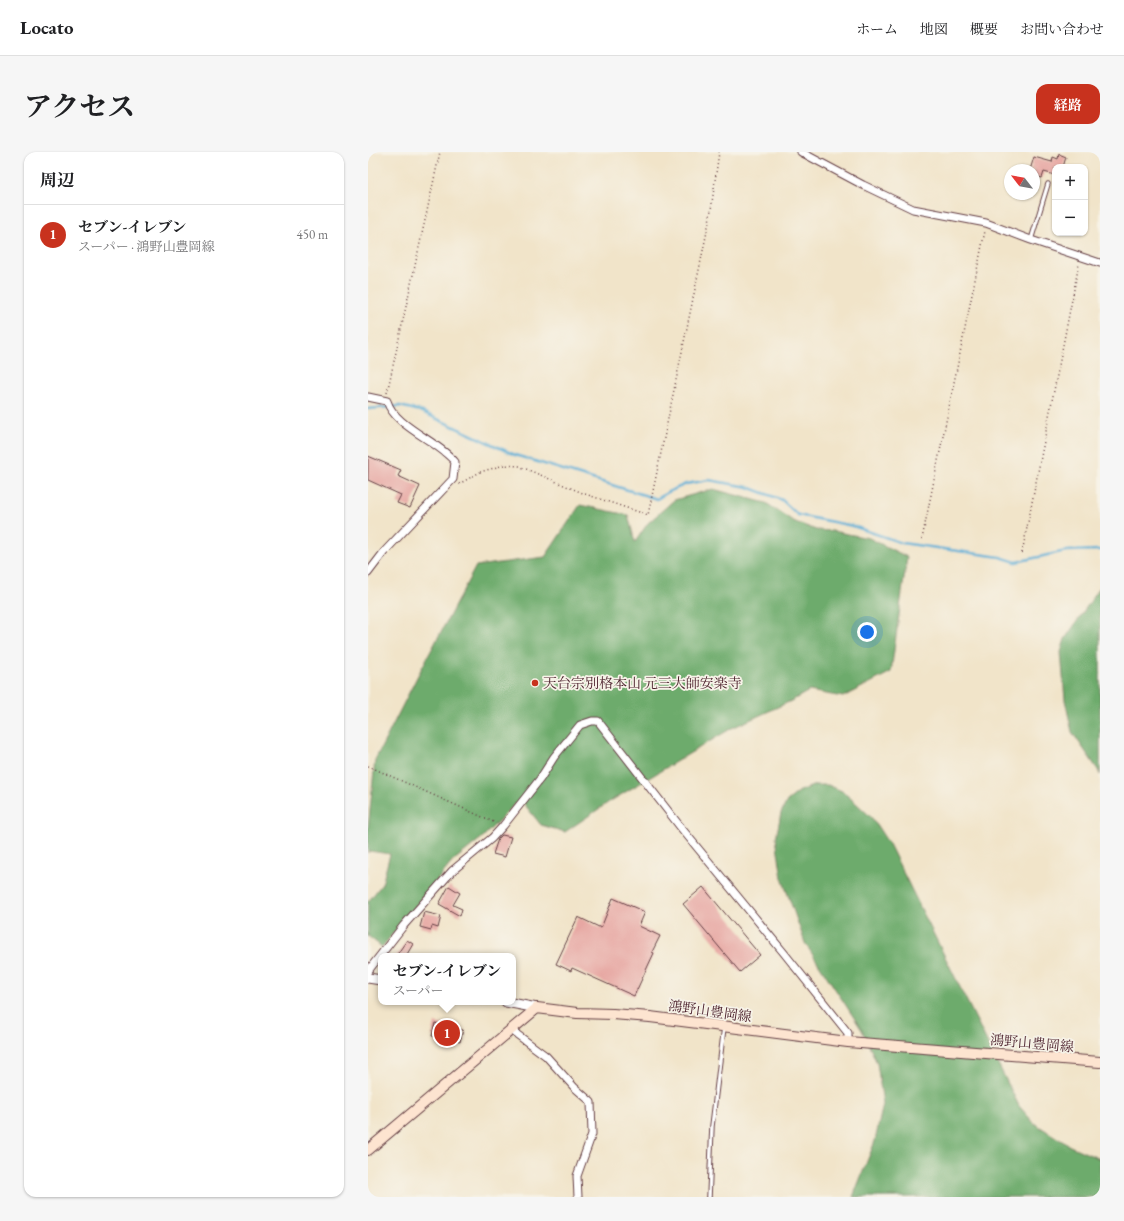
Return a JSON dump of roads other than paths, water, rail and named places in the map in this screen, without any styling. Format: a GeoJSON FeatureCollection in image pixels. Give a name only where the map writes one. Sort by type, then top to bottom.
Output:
{"type":"FeatureCollection","features":[{"type":"Feature","properties":{"kind":"main road","name":"鴻野山豊岡線"},"geometry":{"type":"LineString","coordinates":[[537,1008],[577,1013],[650,1017],[848,1042],[1100,1062]]}},
{"type":"Feature","properties":{"kind":"main road"},"geometry":{"type":"LineString","coordinates":[[368,1150],[537,1008]]}},
{"type":"Feature","properties":{"kind":"street"},"geometry":{"type":"LineString","coordinates":[[801,152],[863,185],[913,209],[986,223],[1100,263]]}},
{"type":"Feature","properties":{"kind":"street"},"geometry":{"type":"LineString","coordinates":[[368,397],[387,401],[390,409],[405,424],[428,439],[455,462],[453,479],[384,552],[368,573]]}},
{"type":"Feature","properties":{"kind":"street"},"geometry":{"type":"LineString","coordinates":[[382,953],[404,925],[452,871],[492,838],[503,826],[540,779],[554,757],[580,726],[592,721],[598,721],[682,829],[784,953],[848,1034],[848,1042]]}},
{"type":"Feature","properties":{"kind":"street"},"geometry":{"type":"LineString","coordinates":[[368,971],[378,958]]}},
{"type":"Feature","properties":{"kind":"street"},"geometry":{"type":"LineString","coordinates":[[368,978],[378,980]]}},
{"type":"Feature","properties":{"kind":"street"},"geometry":{"type":"LineString","coordinates":[[516,1004],[537,1008]]}},
{"type":"Feature","properties":{"kind":"street"},"geometry":{"type":"LineString","coordinates":[[511,1030],[546,1056],[574,1087],[591,1102],[592,1134],[577,1176],[578,1197]]}},
{"type":"Feature","properties":{"kind":"lane"},"geometry":{"type":"LineString","coordinates":[[1031,240],[1048,184]]}},
{"type":"Feature","properties":{"kind":"lane"},"geometry":{"type":"LineString","coordinates":[[709,1197],[712,1126],[724,1027]]}},
{"type":"Feature","properties":{"kind":"waterway"},"geometry":{"type":"LineString","coordinates":[[368,409],[400,406],[420,411],[515,455],[657,499],[686,484],[709,480],[748,487],[782,500],[798,515],[853,526],[902,543],[1000,557],[1016,562],[1066,551],[1100,550]]}},
{"type":"Feature","properties":{"kind":"place","name":"天台宗別格本山 元三大師安楽寺"},"geometry":{"type":"Point","coordinates":[535,683]}},
{"type":"Feature","properties":{"kind":"place","name":"セブン-イレブン"},"geometry":{"type":"Point","coordinates":[447,1033]}}]}
